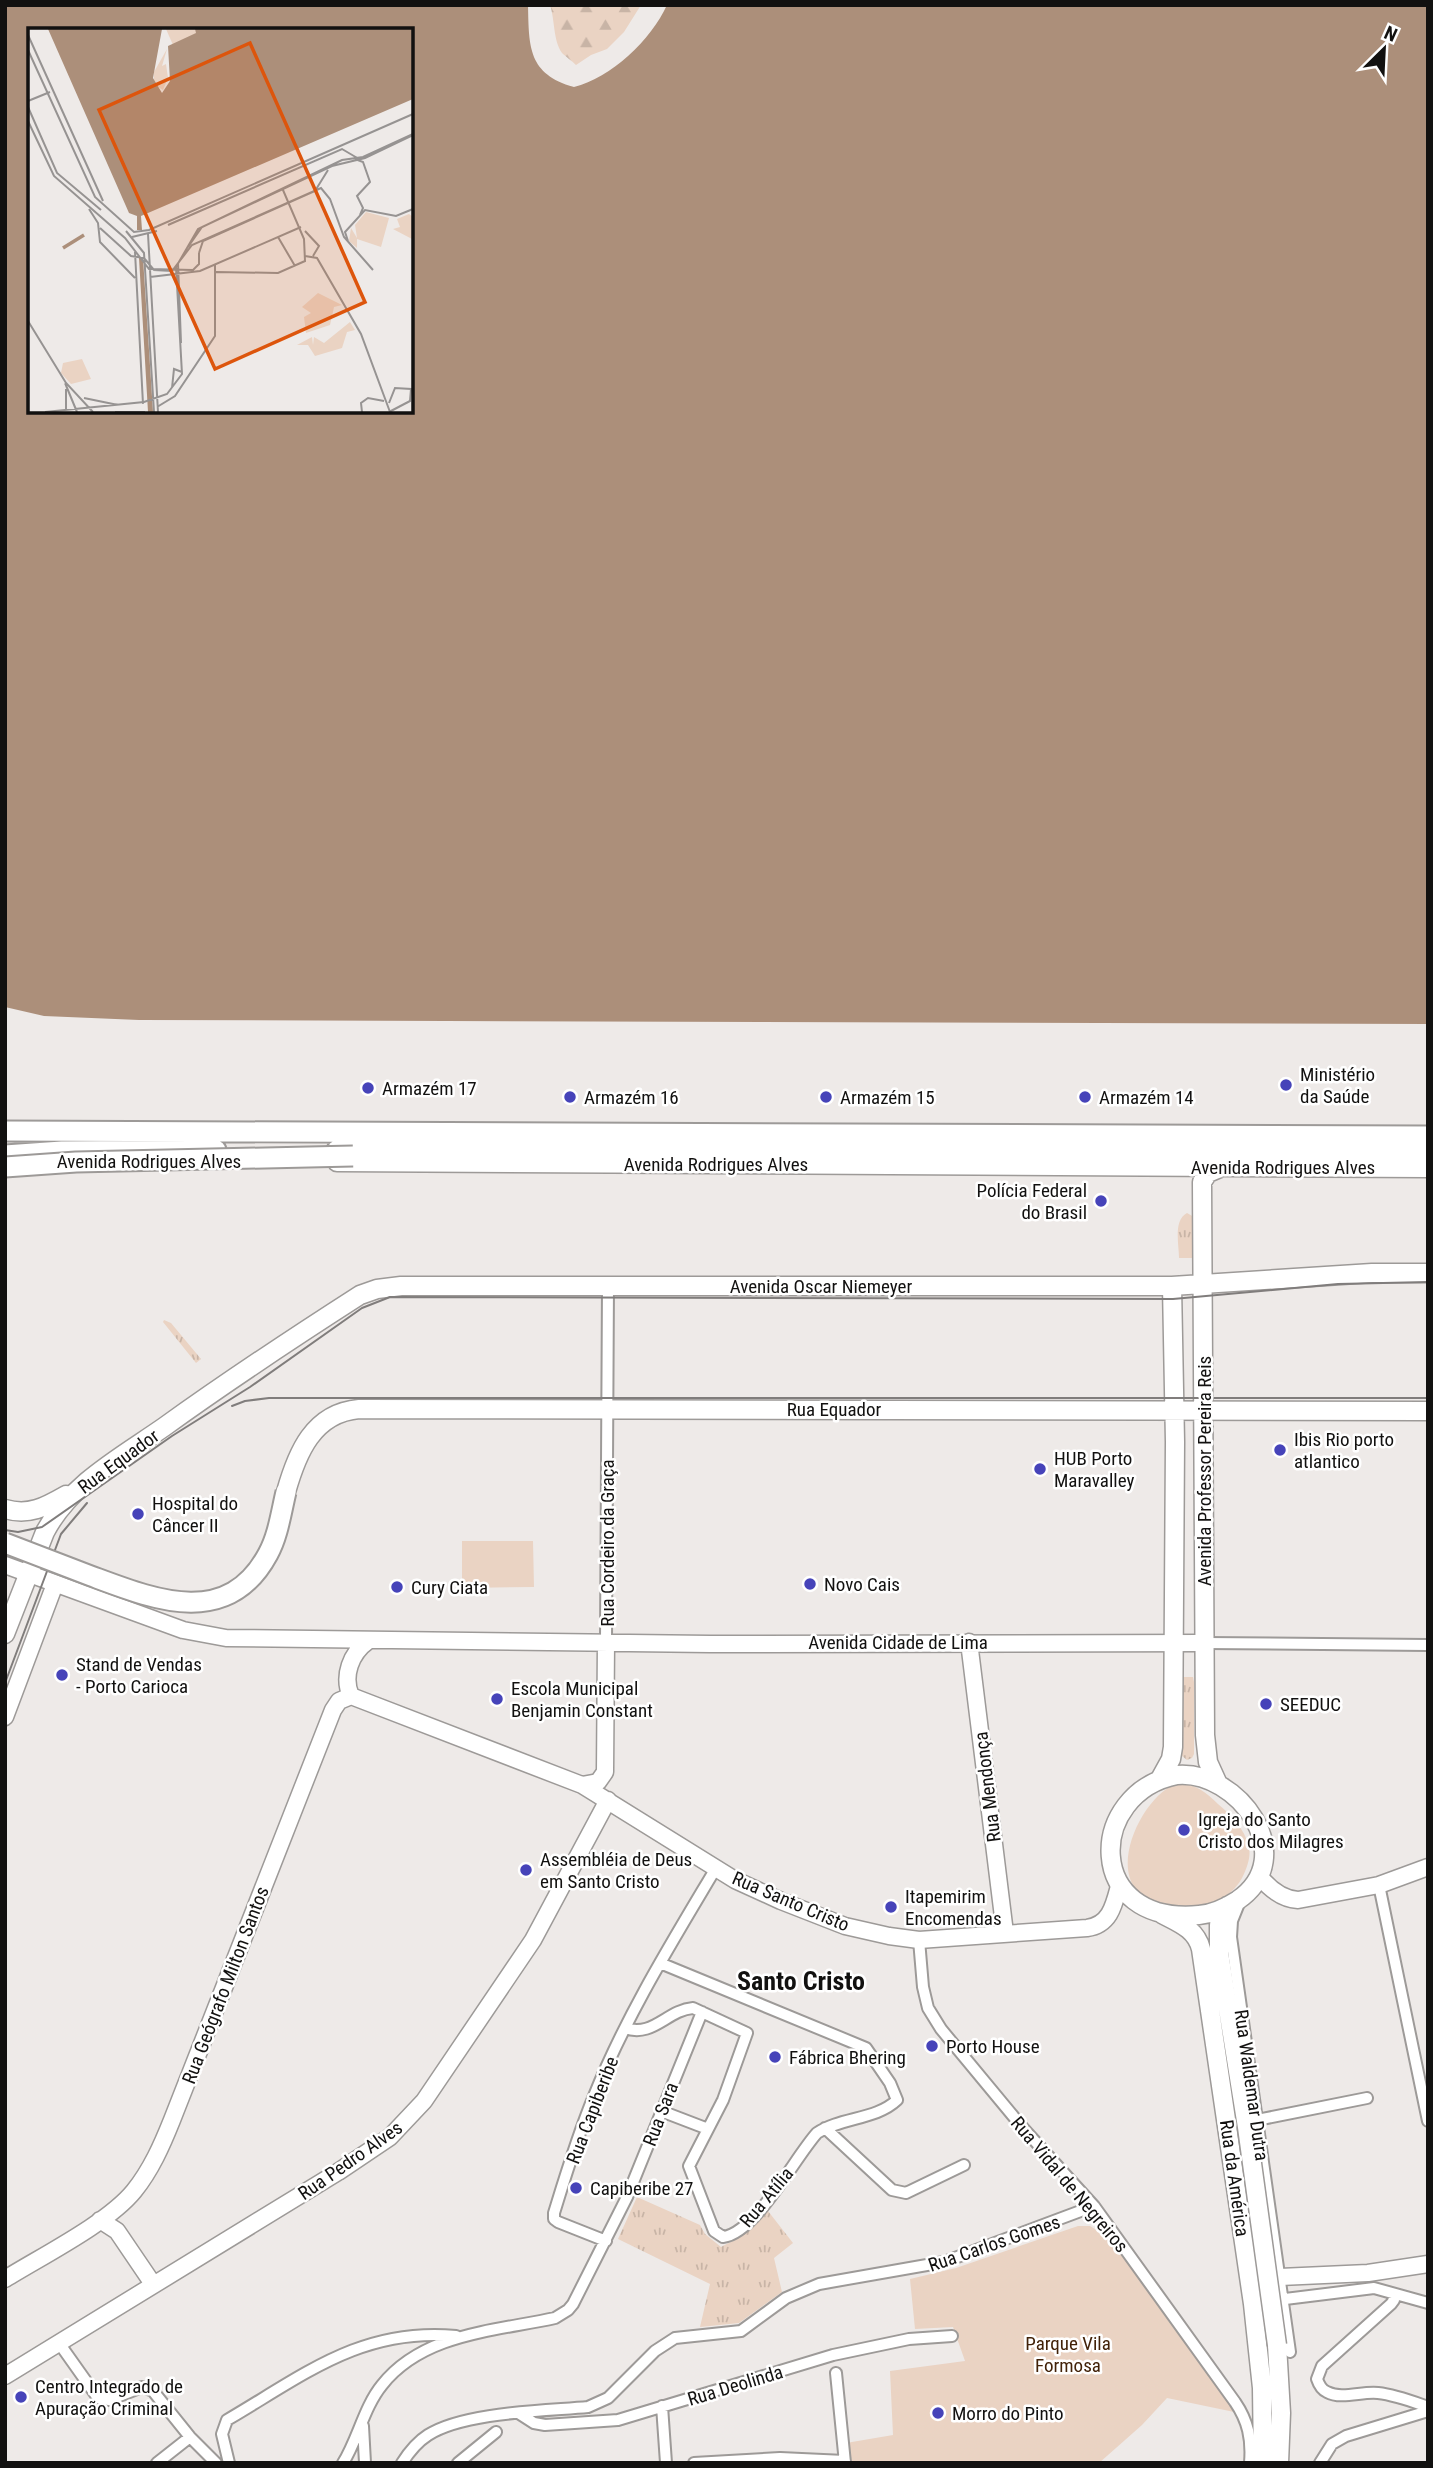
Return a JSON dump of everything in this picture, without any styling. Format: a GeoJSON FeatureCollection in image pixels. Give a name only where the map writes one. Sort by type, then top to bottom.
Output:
{"type":"FeatureCollection","features":[{"type":"Feature","properties":{"kind":"highway","name":"Avenida Rodrigues Alves"},"geometry":{"type":"LineString","coordinates":[[5,1132],[1428,1136]]}},
{"type":"Feature","properties":{"kind":"highway","name":"Avenida Rodrigues Alves"},"geometry":{"type":"LineString","coordinates":[[8,1161],[117,1150],[1428,1154]]}},
{"type":"Feature","properties":{"kind":"highway"},"geometry":{"type":"LineString","coordinates":[[8,1161],[353,1156],[440,1150]]}},
{"type":"Feature","properties":{"kind":"highway"},"geometry":{"type":"LineString","coordinates":[[5,1544],[150,1597],[180,1603],[204,1602],[238,1588],[260,1567],[274,1540],[286,1492]]}},
{"type":"Feature","properties":{"kind":"main road","name":"Avenida Rodrigues Alves"},"geometry":{"type":"LineString","coordinates":[[8,1161],[1428,1168]]}},
{"type":"Feature","properties":{"kind":"main road","name":"Avenida Professor Pereira Reis"},"geometry":{"type":"LineString","coordinates":[[1218,1784],[1210,1771],[1206,1752],[1202,1182],[1208,1173],[1223,1167]]}},
{"type":"Feature","properties":{"kind":"main road","name":"Avenida Oscar Niemeyer"},"geometry":{"type":"LineString","coordinates":[[238,1374],[359,1295],[401,1286],[1172,1286],[1330,1275],[1428,1273]]}},
{"type":"Feature","properties":{"kind":"main road","name":"Avenida Professor Pereira Reis"},"geometry":{"type":"LineString","coordinates":[[1160,1779],[1171,1759],[1173,1747],[1175,1410],[1172,1286]]}},
{"type":"Feature","properties":{"kind":"main road","name":"Rua Equador"},"geometry":{"type":"LineString","coordinates":[[5,1634],[51,1521],[75,1490],[238,1374]]}},
{"type":"Feature","properties":{"kind":"main road","name":"Rua Equador"},"geometry":{"type":"LineString","coordinates":[[286,1492],[293,1466],[304,1444],[324,1421],[345,1411],[359,1409],[1427,1411]]}},
{"type":"Feature","properties":{"kind":"main road"},"geometry":{"type":"LineString","coordinates":[[7,1509],[23,1513],[37,1510],[75,1490]]}},
{"type":"Feature","properties":{"kind":"main road","name":"Avenida Cidade de Lima"},"geometry":{"type":"LineString","coordinates":[[5,1565],[200,1634],[226,1638],[710,1644],[1204,1643]]}},
{"type":"Feature","properties":{"kind":"main road"},"geometry":{"type":"LineString","coordinates":[[5,1717],[55,1584]]}},
{"type":"Feature","properties":{"kind":"main road"},"geometry":{"type":"LineString","coordinates":[[351,1696],[347,1685],[351,1664],[358,1649],[368,1641]]}},
{"type":"Feature","properties":{"kind":"main road","name":"Rua Cordeiro da Graça"},"geometry":{"type":"LineString","coordinates":[[582,1785],[598,1782],[605,1772],[606,1642]]}},
{"type":"Feature","properties":{"kind":"main road","name":"Rua Mendonça"},"geometry":{"type":"LineString","coordinates":[[969,1642],[1006,1933]]}},
{"type":"Feature","properties":{"kind":"main road","name":"Rua Santo Cristo"},"geometry":{"type":"LineString","coordinates":[[351,1696],[582,1785],[749,1887],[821,1917],[889,1936],[919,1940],[1097,1926],[1109,1915],[1119,1886]]}},
{"type":"Feature","properties":{"kind":"main road","name":"Rua Geógrafo Milton Santos"},"geometry":{"type":"LineString","coordinates":[[5,2279],[122,2204],[148,2171],[162,2145],[333,1710],[339,1701],[351,1696]]}},
{"type":"Feature","properties":{"kind":"main road"},"geometry":{"type":"LineString","coordinates":[[1190,1775],[1218,1784],[1242,1805],[1259,1828],[1265,1847],[1260,1877],[1244,1895],[1227,1906],[1199,1916],[1162,1914],[1140,1905],[1119,1886],[1110,1861],[1117,1821],[1132,1801],[1160,1779],[1190,1775]]}},
{"type":"Feature","properties":{"kind":"main road","name":"Rua Pedro Alves"},"geometry":{"type":"LineString","coordinates":[[5,2376],[390,2137],[440,2077],[533,1940],[608,1800]]}},
{"type":"Feature","properties":{"kind":"main road"},"geometry":{"type":"LineString","coordinates":[[1260,1877],[1271,1888],[1293,1899],[1379,1885],[1428,1867]]}},
{"type":"Feature","properties":{"kind":"main road"},"geometry":{"type":"LineString","coordinates":[[1227,1906],[1219,1925],[1218,1945],[1252,2123],[1284,2348],[1279,2463]]}},
{"type":"Feature","properties":{"kind":"main road","name":"Rua da América"},"geometry":{"type":"LineString","coordinates":[[1162,1914],[1190,1929],[1201,1946],[1253,2304],[1262,2388],[1263,2463]]}},
{"type":"Feature","properties":{"kind":"main road"},"geometry":{"type":"LineString","coordinates":[[100,2220],[117,2231],[153,2284]]}},
{"type":"Feature","properties":{"kind":"main road"},"geometry":{"type":"LineString","coordinates":[[1250,2281],[1368,2273],[1428,2264]]}},
{"type":"Feature","properties":{"kind":"street","name":"Rua Cordeiro da Graça"},"geometry":{"type":"LineString","coordinates":[[606,1642],[608,1286]]}},
{"type":"Feature","properties":{"kind":"street","name":"Avenida Cidade de Lima"},"geometry":{"type":"LineString","coordinates":[[1204,1643],[1428,1645]]}},
{"type":"Feature","properties":{"kind":"street"},"geometry":{"type":"LineString","coordinates":[[702,2012],[688,2008],[639,2032],[625,2028],[716,1868]]}},
{"type":"Feature","properties":{"kind":"street"},"geometry":{"type":"LineString","coordinates":[[1379,1885],[1428,2121]]}},
{"type":"Feature","properties":{"kind":"street","name":"Rua Waldemar Dutra"},"geometry":{"type":"LineString","coordinates":[[1244,1895],[1235,1910],[1231,1928],[1252,2123],[1284,2298],[1284,2348]]}},
{"type":"Feature","properties":{"kind":"street","name":"Rua Vidal de Negreiros"},"geometry":{"type":"LineString","coordinates":[[919,1940],[923,1987],[929,2008],[941,2029],[1023,2128],[1094,2206],[1242,2413],[1251,2439],[1250,2463]]}},
{"type":"Feature","properties":{"kind":"street","name":"Rua Atília"},"geometry":{"type":"LineString","coordinates":[[660,1963],[866,2048],[890,2083],[897,2099],[870,2114],[825,2128],[811,2139],[774,2193],[736,2233],[723,2237],[714,2231],[689,2171],[690,2161],[723,2100],[747,2035],[743,2029],[702,2012]]}},
{"type":"Feature","properties":{"kind":"street","name":"Rua Sara"},"geometry":{"type":"LineString","coordinates":[[365,2463],[363,2423],[381,2385],[395,2371],[435,2346],[462,2336],[562,2315],[573,2304],[632,2186],[702,2012]]}},
{"type":"Feature","properties":{"kind":"street","name":"Rua Capiberibe"},"geometry":{"type":"LineString","coordinates":[[606,2241],[558,2222],[554,2216],[593,2096],[625,2028]]}},
{"type":"Feature","properties":{"kind":"street"},"geometry":{"type":"LineString","coordinates":[[1252,2123],[1367,2098]]}},
{"type":"Feature","properties":{"kind":"street"},"geometry":{"type":"LineString","coordinates":[[661,2111],[708,2129]]}},
{"type":"Feature","properties":{"kind":"street"},"geometry":{"type":"LineString","coordinates":[[825,2128],[892,2190],[900,2193],[906,2193],[964,2165]]}},
{"type":"Feature","properties":{"kind":"street","name":"Rua Carlos Gomes"},"geometry":{"type":"LineString","coordinates":[[402,2463],[414,2446],[441,2427],[479,2417],[588,2407],[599,2403],[619,2389],[665,2343],[692,2335],[741,2331],[786,2298],[819,2284],[944,2262],[1094,2206]]}},
{"type":"Feature","properties":{"kind":"street"},"geometry":{"type":"LineString","coordinates":[[1253,2304],[1366,2288],[1383,2289],[1393,2295],[1428,2303]]}},
{"type":"Feature","properties":{"kind":"street"},"geometry":{"type":"LineString","coordinates":[[1393,2295],[1391,2304],[1322,2366],[1318,2374],[1320,2386],[1328,2393],[1343,2395],[1383,2394],[1403,2397],[1428,2409]]}},
{"type":"Feature","properties":{"kind":"street"},"geometry":{"type":"LineString","coordinates":[[229,2463],[222,2434],[227,2420],[332,2358],[364,2344],[398,2336],[429,2333],[462,2336]]}},
{"type":"Feature","properties":{"kind":"street","name":"Rua Deolinda"},"geometry":{"type":"LineString","coordinates":[[520,2414],[539,2424],[604,2422],[833,2355],[909,2339],[952,2336]]}},
{"type":"Feature","properties":{"kind":"street"},"geometry":{"type":"LineString","coordinates":[[59,2343],[98,2398],[109,2400],[142,2387],[148,2388],[157,2394],[190,2437],[216,2463]]}},
{"type":"Feature","properties":{"kind":"street"},"geometry":{"type":"LineString","coordinates":[[694,2463],[780,2458],[845,2462],[836,2373]]}},
{"type":"Feature","properties":{"kind":"street"},"geometry":{"type":"LineString","coordinates":[[662,2406],[666,2463]]}},
{"type":"Feature","properties":{"kind":"street"},"geometry":{"type":"LineString","coordinates":[[1320,2463],[1332,2444],[1346,2436],[1428,2409]]}},
{"type":"Feature","properties":{"kind":"street"},"geometry":{"type":"LineString","coordinates":[[343,2463],[363,2423]]}},
{"type":"Feature","properties":{"kind":"street"},"geometry":{"type":"LineString","coordinates":[[458,2463],[496,2432]]}},
{"type":"Feature","properties":{"kind":"street"},"geometry":{"type":"LineString","coordinates":[[157,2463],[190,2437]]}},
{"type":"Feature","properties":{"kind":"green space"},"geometry":{"type":"Polygon","coordinates":[[[550,5],[641,5],[624,32],[607,49],[576,65],[559,48],[550,5]]]}},
{"type":"Feature","properties":{"kind":"green space"},"geometry":{"type":"Polygon","coordinates":[[[1187,1213],[1194,1217],[1196,1258],[1179,1258],[1178,1227],[1187,1213]]]}},
{"type":"Feature","properties":{"kind":"green space"},"geometry":{"type":"Polygon","coordinates":[[[164,1320],[171,1323],[201,1359],[196,1363],[164,1320]]]}},
{"type":"Feature","properties":{"kind":"green space"},"geometry":{"type":"Polygon","coordinates":[[[462,1541],[533,1541],[534,1587],[462,1588],[462,1541]]]}},
{"type":"Feature","properties":{"kind":"green space"},"geometry":{"type":"Polygon","coordinates":[[[1182,1677],[1193,1677],[1194,1682],[1194,1754],[1187,1760],[1182,1756],[1182,1677]]]}},
{"type":"Feature","properties":{"kind":"green space"},"geometry":{"type":"Polygon","coordinates":[[[1176,1784],[1194,1786],[1209,1796],[1237,1823],[1249,1847],[1247,1866],[1235,1888],[1214,1902],[1202,1906],[1177,1907],[1153,1900],[1135,1888],[1129,1876],[1130,1845],[1136,1829],[1153,1801],[1164,1790],[1176,1784]]]}},
{"type":"Feature","properties":{"kind":"green space"},"geometry":{"type":"Polygon","coordinates":[[[637,2197],[700,2225],[705,2234],[721,2247],[738,2238],[768,2211],[793,2243],[774,2258],[782,2292],[739,2323],[700,2327],[710,2284],[618,2239],[637,2197]]]}},
{"type":"Feature","properties":{"kind":"green space","name":"Parque Vila Formosa"},"geometry":{"type":"Polygon","coordinates":[[[1078,2226],[1090,2226],[1108,2237],[1239,2413],[1167,2398],[1142,2425],[1099,2463],[847,2463],[846,2443],[893,2435],[890,2371],[965,2361],[953,2327],[915,2329],[910,2279],[956,2268],[1078,2226]]]}},
{"type":"Feature","properties":{"kind":"shaded area"},"geometry":{"type":"Polygon","coordinates":[[[5,5],[528,5],[531,46],[539,66],[548,75],[574,87],[602,75],[628,56],[651,31],[667,5],[1428,5],[1428,1024],[139,1020],[44,1016],[5,1007],[5,5]]]}},
{"type":"Feature","properties":{"kind":"tram line"},"geometry":{"type":"LineString","coordinates":[[5,1530],[18,1532],[42,1527],[362,1308],[390,1297],[1173,1299],[1338,1284],[1428,1282]]}},
{"type":"Feature","properties":{"kind":"tram line"},"geometry":{"type":"LineString","coordinates":[[232,1406],[245,1401],[269,1398],[1428,1398]]}},
{"type":"Feature","properties":{"kind":"tram line"},"geometry":{"type":"LineString","coordinates":[[5,1683],[61,1534],[87,1503]]}},
{"type":"Feature","properties":{"kind":"place","name":"Ministério da Saúde"},"geometry":{"type":"Point","coordinates":[1286,1085]}},
{"type":"Feature","properties":{"kind":"place","name":"Armazém 17"},"geometry":{"type":"Point","coordinates":[368,1088]}},
{"type":"Feature","properties":{"kind":"place","name":"Armazém 16"},"geometry":{"type":"Point","coordinates":[570,1097]}},
{"type":"Feature","properties":{"kind":"place","name":"Armazém 15"},"geometry":{"type":"Point","coordinates":[826,1097]}},
{"type":"Feature","properties":{"kind":"place","name":"Armazém 14"},"geometry":{"type":"Point","coordinates":[1085,1097]}},
{"type":"Feature","properties":{"kind":"place","name":"Polícia Federal do Brasil"},"geometry":{"type":"Point","coordinates":[1101,1201]}},
{"type":"Feature","properties":{"kind":"place","name":"Ibis Rio porto atlantico"},"geometry":{"type":"Point","coordinates":[1280,1450]}},
{"type":"Feature","properties":{"kind":"place","name":"HUB Porto Maravalley"},"geometry":{"type":"Point","coordinates":[1040,1469]}},
{"type":"Feature","properties":{"kind":"place","name":"Hospital do Câncer II"},"geometry":{"type":"Point","coordinates":[138,1514]}},
{"type":"Feature","properties":{"kind":"place","name":"Novo Cais"},"geometry":{"type":"Point","coordinates":[810,1584]}},
{"type":"Feature","properties":{"kind":"place","name":"Cury Ciata"},"geometry":{"type":"Point","coordinates":[397,1587]}},
{"type":"Feature","properties":{"kind":"place","name":"Stand de Vendas - Porto Carioca"},"geometry":{"type":"Point","coordinates":[62,1675]}},
{"type":"Feature","properties":{"kind":"place","name":"Escola Municipal Benjamin Constant"},"geometry":{"type":"Point","coordinates":[497,1699]}},
{"type":"Feature","properties":{"kind":"place","name":"SEEDUC"},"geometry":{"type":"Point","coordinates":[1266,1704]}},
{"type":"Feature","properties":{"kind":"place","name":"Igreja do Santo Cristo dos Milagres"},"geometry":{"type":"Point","coordinates":[1184,1830]}},
{"type":"Feature","properties":{"kind":"place","name":"Assembléia de Deus em Santo Cristo"},"geometry":{"type":"Point","coordinates":[526,1870]}},
{"type":"Feature","properties":{"kind":"place","name":"Itapemirim Encomendas"},"geometry":{"type":"Point","coordinates":[891,1907]}},
{"type":"Feature","properties":{"kind":"place","name":"Porto House"},"geometry":{"type":"Point","coordinates":[932,2046]}},
{"type":"Feature","properties":{"kind":"place","name":"Fábrica Bhering"},"geometry":{"type":"Point","coordinates":[775,2057]}},
{"type":"Feature","properties":{"kind":"place","name":"Capiberibe 27"},"geometry":{"type":"Point","coordinates":[576,2188]}},
{"type":"Feature","properties":{"kind":"place","name":"Centro Integrado de Apuração Criminal"},"geometry":{"type":"Point","coordinates":[21,2397]}},
{"type":"Feature","properties":{"kind":"place","name":"Morro do Pinto"},"geometry":{"type":"Point","coordinates":[938,2413]}},
{"type":"Feature","properties":{"kind":"district","name":"Santo Cristo"},"geometry":{"type":"Point","coordinates":[801,1981]}}]}
